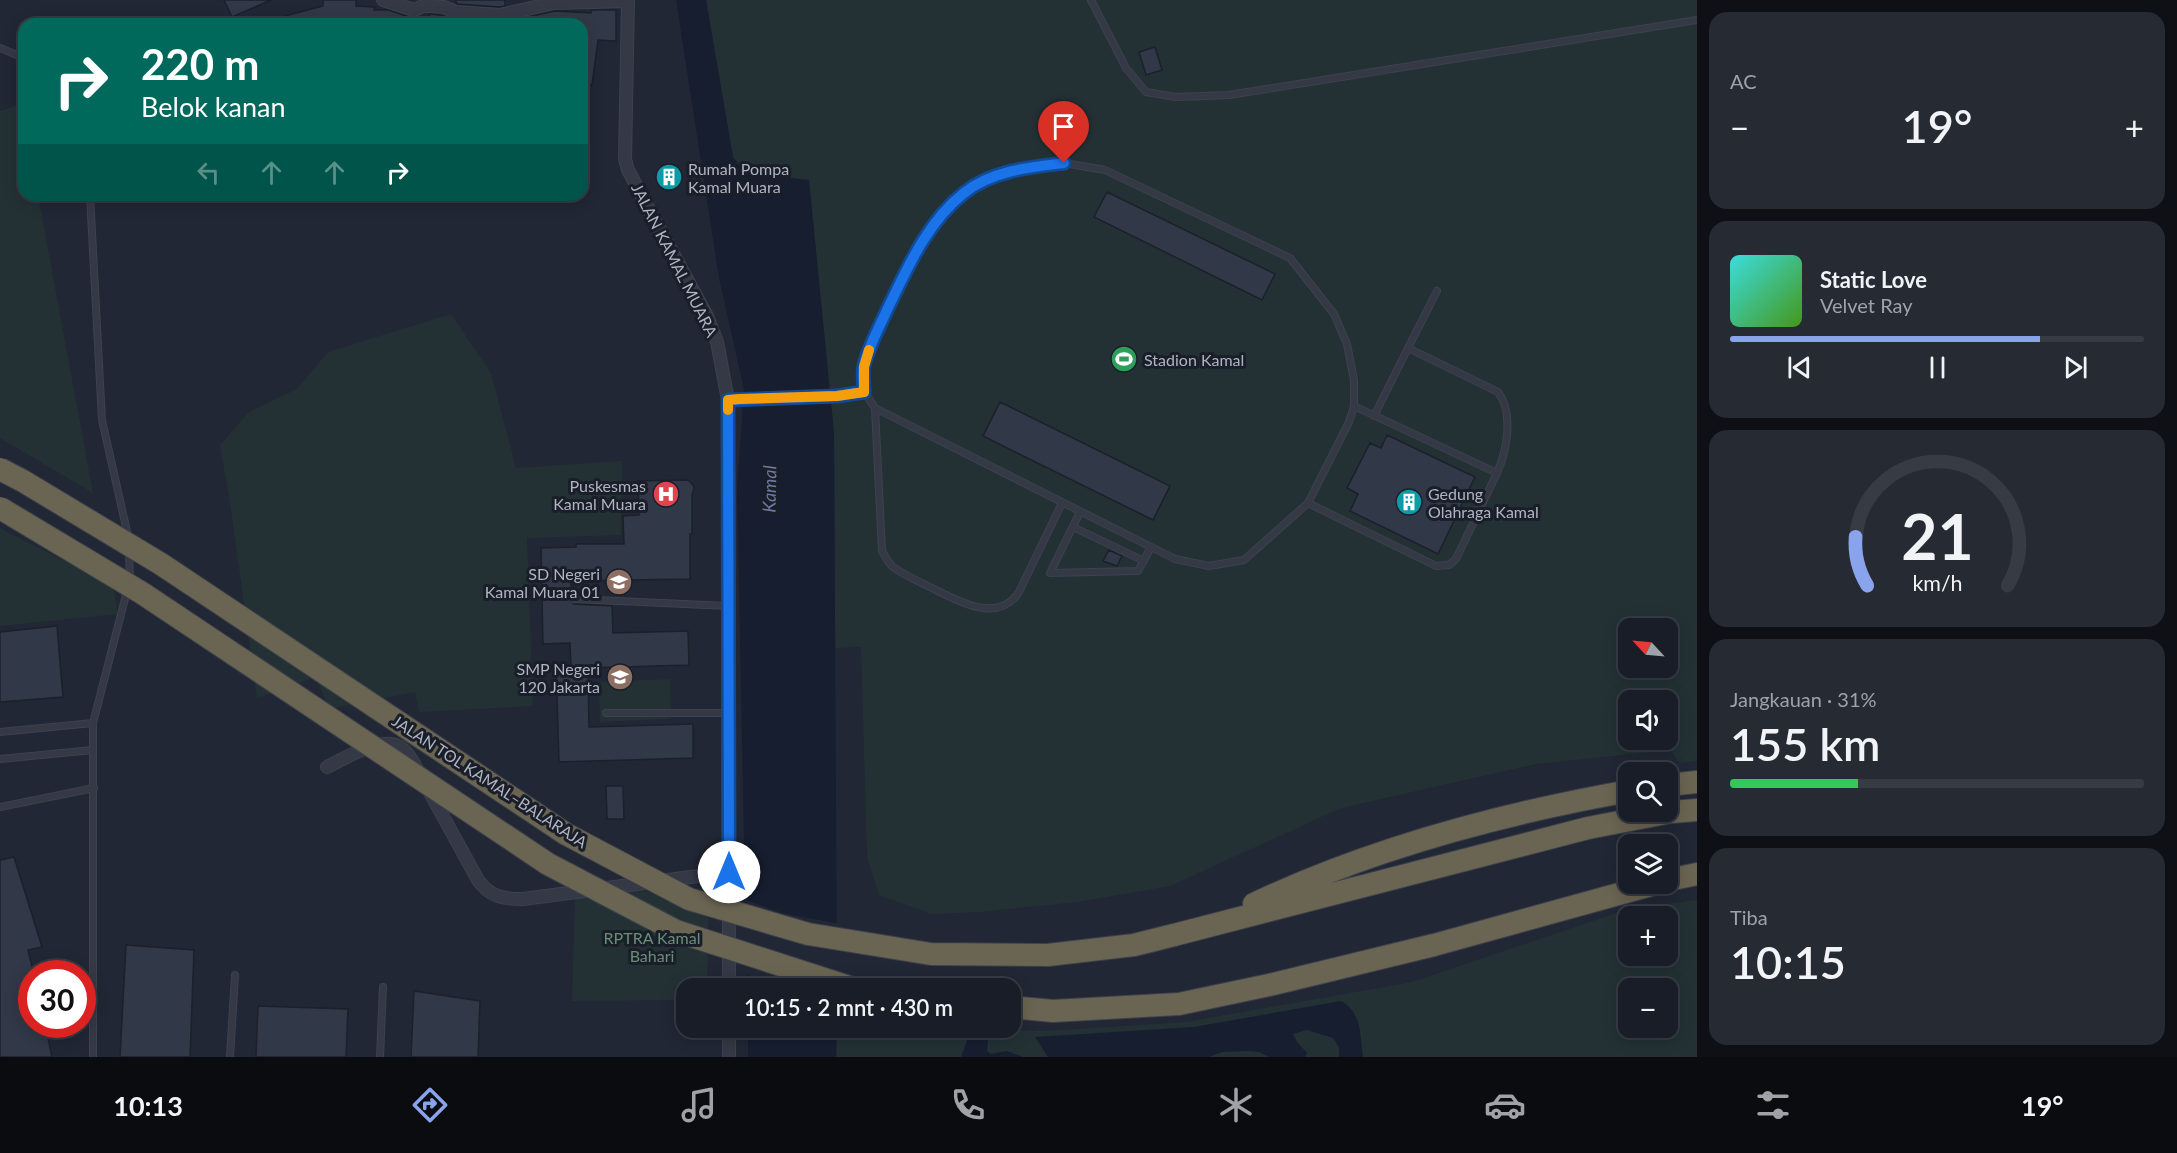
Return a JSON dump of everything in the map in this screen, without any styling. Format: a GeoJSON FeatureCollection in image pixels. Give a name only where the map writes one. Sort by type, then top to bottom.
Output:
{"type":"FeatureCollection","features":[{"type":"Feature","properties":{"kind":"highway","name":"JALAN TOL KAMAL–BALARAJA"},"geometry":{"type":"LineString","coordinates":[[0,469],[161,564],[566,834],[689,899],[808,934],[931,954],[1048,955],[1134,945],[1174,935]]}},
{"type":"Feature","properties":{"kind":"highway"},"geometry":{"type":"LineString","coordinates":[[0,508],[142,594],[548,864],[676,931],[824,978]]}},
{"type":"Feature","properties":{"kind":"highway"},"geometry":{"type":"LineString","coordinates":[[1678,784],[1697,782]]}},
{"type":"Feature","properties":{"kind":"highway"},"geometry":{"type":"LineString","coordinates":[[1174,935],[1231,914],[1290,887],[1370,856],[1484,823],[1618,793]]}},
{"type":"Feature","properties":{"kind":"highway"},"geometry":{"type":"LineString","coordinates":[[1174,935],[1588,828],[1671,812],[1697,810]]}},
{"type":"Feature","properties":{"kind":"highway"},"geometry":{"type":"LineString","coordinates":[[1678,878],[1697,874]]}},
{"type":"Feature","properties":{"kind":"highway"},"geometry":{"type":"LineString","coordinates":[[1021,1008],[1053,1011],[1179,1004],[1269,986],[1434,945],[1619,894]]}},
{"type":"Feature","properties":{"kind":"street"},"geometry":{"type":"LineString","coordinates":[[383,0],[414,10],[430,6],[444,7],[456,12],[500,15],[555,3],[628,1]]}},
{"type":"Feature","properties":{"kind":"street","name":"JALAN KAMAL MUARA"},"geometry":{"type":"LineString","coordinates":[[628,1],[625,159],[628,170],[707,316],[717,342],[733,400],[729,606],[729,978]]}},
{"type":"Feature","properties":{"kind":"street"},"geometry":{"type":"LineString","coordinates":[[327,766],[380,743],[394,744],[404,749],[478,880],[485,890],[500,897],[523,899],[729,872]]}},
{"type":"Feature","properties":{"kind":"street"},"geometry":{"type":"LineString","coordinates":[[729,1038],[729,1057]]}},
{"type":"Feature","properties":{"kind":"lane"},"geometry":{"type":"LineString","coordinates":[[1091,0],[1126,68],[1146,92],[1176,97],[1229,94],[1697,20]]}},
{"type":"Feature","properties":{"kind":"lane"},"geometry":{"type":"LineString","coordinates":[[0,48],[18,56]]}},
{"type":"Feature","properties":{"kind":"lane"},"geometry":{"type":"LineString","coordinates":[[874,408],[1175,559],[1209,566],[1244,560],[1308,503],[1349,422],[1354,406],[1354,380],[1347,344],[1334,314],[1290,258],[1105,170],[1064,163],[1030,167],[993,177],[965,192],[940,215],[915,254],[872,343],[864,367],[864,392],[874,408],[882,551],[891,565],[904,574],[969,605],[996,609],[1011,603],[1019,592],[1062,503]]}},
{"type":"Feature","properties":{"kind":"lane"},"geometry":{"type":"LineString","coordinates":[[90,201],[102,420],[127,529],[131,577],[93,723],[93,1057]]}},
{"type":"Feature","properties":{"kind":"lane"},"geometry":{"type":"LineString","coordinates":[[1374,416],[1437,291]]}},
{"type":"Feature","properties":{"kind":"lane"},"geometry":{"type":"LineString","coordinates":[[1308,503],[1436,566],[1449,564],[1456,559],[1505,456],[1508,438],[1502,398],[1498,392],[1408,348]]}},
{"type":"Feature","properties":{"kind":"lane"},"geometry":{"type":"LineString","coordinates":[[733,400],[837,396],[864,392]]}},
{"type":"Feature","properties":{"kind":"lane"},"geometry":{"type":"LineString","coordinates":[[1354,406],[1497,473]]}},
{"type":"Feature","properties":{"kind":"lane"},"geometry":{"type":"LineString","coordinates":[[1080,512],[1050,573],[1138,572],[1151,547]]}},
{"type":"Feature","properties":{"kind":"lane"},"geometry":{"type":"LineString","coordinates":[[1073,527],[1144,561]]}},
{"type":"Feature","properties":{"kind":"lane"},"geometry":{"type":"LineString","coordinates":[[574,599],[729,606]]}},
{"type":"Feature","properties":{"kind":"lane"},"geometry":{"type":"LineString","coordinates":[[606,713],[730,713]]}},
{"type":"Feature","properties":{"kind":"lane"},"geometry":{"type":"LineString","coordinates":[[0,732],[93,723]]}},
{"type":"Feature","properties":{"kind":"lane"},"geometry":{"type":"LineString","coordinates":[[0,759],[93,750]]}},
{"type":"Feature","properties":{"kind":"lane"},"geometry":{"type":"LineString","coordinates":[[0,807],[94,788]]}},
{"type":"Feature","properties":{"kind":"lane"},"geometry":{"type":"LineString","coordinates":[[230,1057],[235,975]]}},
{"type":"Feature","properties":{"kind":"lane"},"geometry":{"type":"LineString","coordinates":[[380,1057],[383,987]]}},
{"type":"Feature","properties":{"kind":"green space"},"geometry":{"type":"Polygon","coordinates":[[[706,0],[1697,0],[1697,761],[1680,763],[1670,750],[1536,764],[1341,808],[1170,886],[1077,902],[980,912],[931,914],[879,895],[867,857],[861,647],[835,648],[834,433],[809,180],[791,178],[785,166],[760,169],[740,166],[733,157],[706,0]]]}},
{"type":"Feature","properties":{"kind":"green space"},"geometry":{"type":"Polygon","coordinates":[[[18,105],[18,201],[39,201],[93,493],[0,438],[0,111],[18,105]]]}},
{"type":"Feature","properties":{"kind":"green space"},"geometry":{"type":"Polygon","coordinates":[[[451,314],[491,373],[516,468],[622,461],[621,535],[527,538],[533,706],[419,712],[415,692],[329,709],[316,677],[257,698],[220,445],[249,412],[297,389],[328,352],[451,314]]]}},
{"type":"Feature","properties":{"kind":"green space"},"geometry":{"type":"Polygon","coordinates":[[[0,528],[113,586],[118,614],[0,626],[0,528]]]}},
{"type":"Feature","properties":{"kind":"green space"},"geometry":{"type":"Polygon","coordinates":[[[670,679],[671,719],[600,722],[599,682],[670,679]]]}},
{"type":"Feature","properties":{"kind":"green space","name":"RPTRA Kamal Bahari"},"geometry":{"type":"Polygon","coordinates":[[[709,888],[707,978],[676,978],[676,1000],[572,1001],[575,896],[709,888]]]}},
{"type":"Feature","properties":{"kind":"green space"},"geometry":{"type":"Polygon","coordinates":[[[1697,900],[1697,1057],[836,1057],[837,1038],[1021,1038],[1021,1031],[1186,1022],[1412,982],[1618,912],[1618,966],[1678,966],[1678,906],[1651,906],[1697,900]]]}},
{"type":"Feature","properties":{"kind":"water","name":"Kamal"},"geometry":{"type":"Polygon","coordinates":[[[676,0],[706,0],[733,157],[740,166],[760,169],[785,165],[791,178],[809,180],[834,433],[837,978],[747,978],[737,489],[744,389],[719,278],[676,0]]]}},
{"type":"Feature","properties":{"kind":"water"},"geometry":{"type":"Polygon","coordinates":[[[1341,1001],[1353,1011],[1359,1025],[1363,1057],[1339,1057],[1339,1047],[1333,1038],[1307,1030],[1293,1034],[1307,1053],[1305,1057],[1269,1057],[1259,1052],[1249,1051],[1222,1052],[1209,1057],[1048,1057],[1035,1037],[1194,1027],[1341,1001]]]}},
{"type":"Feature","properties":{"kind":"water"},"geometry":{"type":"Polygon","coordinates":[[[748,1038],[837,1038],[836,1057],[748,1057],[748,1038]]]}},
{"type":"Feature","properties":{"kind":"water"},"geometry":{"type":"Polygon","coordinates":[[[968,1038],[988,1040],[987,1051],[991,1054],[1007,1051],[1023,1057],[961,1057],[968,1038]]]}},
{"type":"Feature","properties":{"kind":"pier"},"geometry":{"type":"Polygon","coordinates":[[[743,899],[782,913],[840,924],[840,978],[755,978],[744,974],[743,899]]]}},
{"type":"Feature","properties":{"kind":"building"},"geometry":{"type":"Polygon","coordinates":[[[224,0],[271,0],[232,17],[224,0]]]}},
{"type":"Feature","properties":{"kind":"building"},"geometry":{"type":"Polygon","coordinates":[[[323,0],[356,0],[356,6],[374,7],[374,10],[389,10],[411,18],[278,18],[323,6],[323,0]]]}},
{"type":"Feature","properties":{"kind":"building"},"geometry":{"type":"Polygon","coordinates":[[[456,0],[505,0],[505,6],[458,4],[456,0]]]}},
{"type":"Feature","properties":{"kind":"building"},"geometry":{"type":"Polygon","coordinates":[[[592,10],[616,10],[616,41],[598,40],[592,85],[588,84],[588,18],[523,18],[555,11],[591,13],[592,10]]]}},
{"type":"Feature","properties":{"kind":"building"},"geometry":{"type":"Polygon","coordinates":[[[430,14],[445,18],[428,18],[430,14]]]}},
{"type":"Feature","properties":{"kind":"building"},"geometry":{"type":"Polygon","coordinates":[[[1155,47],[1162,70],[1146,75],[1139,52],[1155,47]]]}},
{"type":"Feature","properties":{"kind":"building","name":"Rumah Pompa Kamal Muara"},"geometry":{"type":"Polygon","coordinates":[[[674,169],[677,183],[664,186],[661,172],[674,169]]]}},
{"type":"Feature","properties":{"kind":"building"},"geometry":{"type":"Polygon","coordinates":[[[1107,192],[1275,274],[1262,300],[1094,217],[1107,192]]]}},
{"type":"Feature","properties":{"kind":"building"},"geometry":{"type":"Polygon","coordinates":[[[1000,402],[1170,486],[1153,520],[983,436],[1000,402]]]}},
{"type":"Feature","properties":{"kind":"building","name":"Gedung Olahraga Kamal"},"geometry":{"type":"Polygon","coordinates":[[[1387,435],[1475,477],[1438,554],[1350,511],[1358,494],[1347,488],[1370,443],[1381,448],[1387,435]]]}},
{"type":"Feature","properties":{"kind":"building"},"geometry":{"type":"Polygon","coordinates":[[[688,480],[694,488],[692,534],[690,534],[690,579],[571,581],[569,599],[574,604],[612,606],[613,633],[688,631],[689,665],[588,668],[589,727],[693,724],[693,758],[559,762],[556,667],[571,666],[570,643],[543,644],[541,548],[576,547],[576,544],[624,544],[623,516],[639,515],[638,481],[688,480]]]}},
{"type":"Feature","properties":{"kind":"building"},"geometry":{"type":"Polygon","coordinates":[[[1109,550],[1122,556],[1117,566],[1103,561],[1109,550]]]}},
{"type":"Feature","properties":{"kind":"building"},"geometry":{"type":"Polygon","coordinates":[[[57,626],[63,697],[0,702],[0,632],[57,626]]]}},
{"type":"Feature","properties":{"kind":"building"},"geometry":{"type":"Polygon","coordinates":[[[606,786],[623,786],[624,819],[607,819],[606,786]]]}},
{"type":"Feature","properties":{"kind":"building"},"geometry":{"type":"Polygon","coordinates":[[[14,857],[42,947],[28,950],[30,960],[18,960],[18,1038],[48,1038],[52,1057],[0,1057],[0,860],[14,857]]]}},
{"type":"Feature","properties":{"kind":"building"},"geometry":{"type":"Polygon","coordinates":[[[126,945],[194,950],[190,1057],[120,1057],[126,945]]]}},
{"type":"Feature","properties":{"kind":"building"},"geometry":{"type":"Polygon","coordinates":[[[414,991],[480,1001],[478,1057],[411,1057],[414,991]]]}},
{"type":"Feature","properties":{"kind":"building"},"geometry":{"type":"Polygon","coordinates":[[[258,1006],[348,1009],[346,1057],[256,1057],[258,1006]]]}},
{"type":"Feature","properties":{"kind":"slow traffic"},"geometry":{"type":"LineString","coordinates":[[728,410],[728,400],[837,396],[864,392],[864,367],[869,350]]}},
{"type":"Feature","properties":{"kind":"place","name":"Rumah Pompa Kamal Muara"},"geometry":{"type":"Point","coordinates":[669,177]}},
{"type":"Feature","properties":{"kind":"place","name":"Stadion Kamal"},"geometry":{"type":"Point","coordinates":[1124,359]}},
{"type":"Feature","properties":{"kind":"place","name":"Puskesmas Kamal Muara"},"geometry":{"type":"Point","coordinates":[666,494]}},
{"type":"Feature","properties":{"kind":"place","name":"Gedung Olahraga Kamal"},"geometry":{"type":"Point","coordinates":[1409,502]}},
{"type":"Feature","properties":{"kind":"place","name":"SD Negeri Kamal Muara 01"},"geometry":{"type":"Point","coordinates":[619,582]}},
{"type":"Feature","properties":{"kind":"place","name":"SMP Negeri 120 Jakarta"},"geometry":{"type":"Point","coordinates":[620,677]}},
{"type":"Feature","properties":{"kind":"route"},"geometry":{"type":"LineString","coordinates":[[729,872],[728,400],[837,396],[864,392],[864,367],[872,343],[915,254],[940,215],[965,192],[993,177],[1030,167],[1064,163]]}}]}
